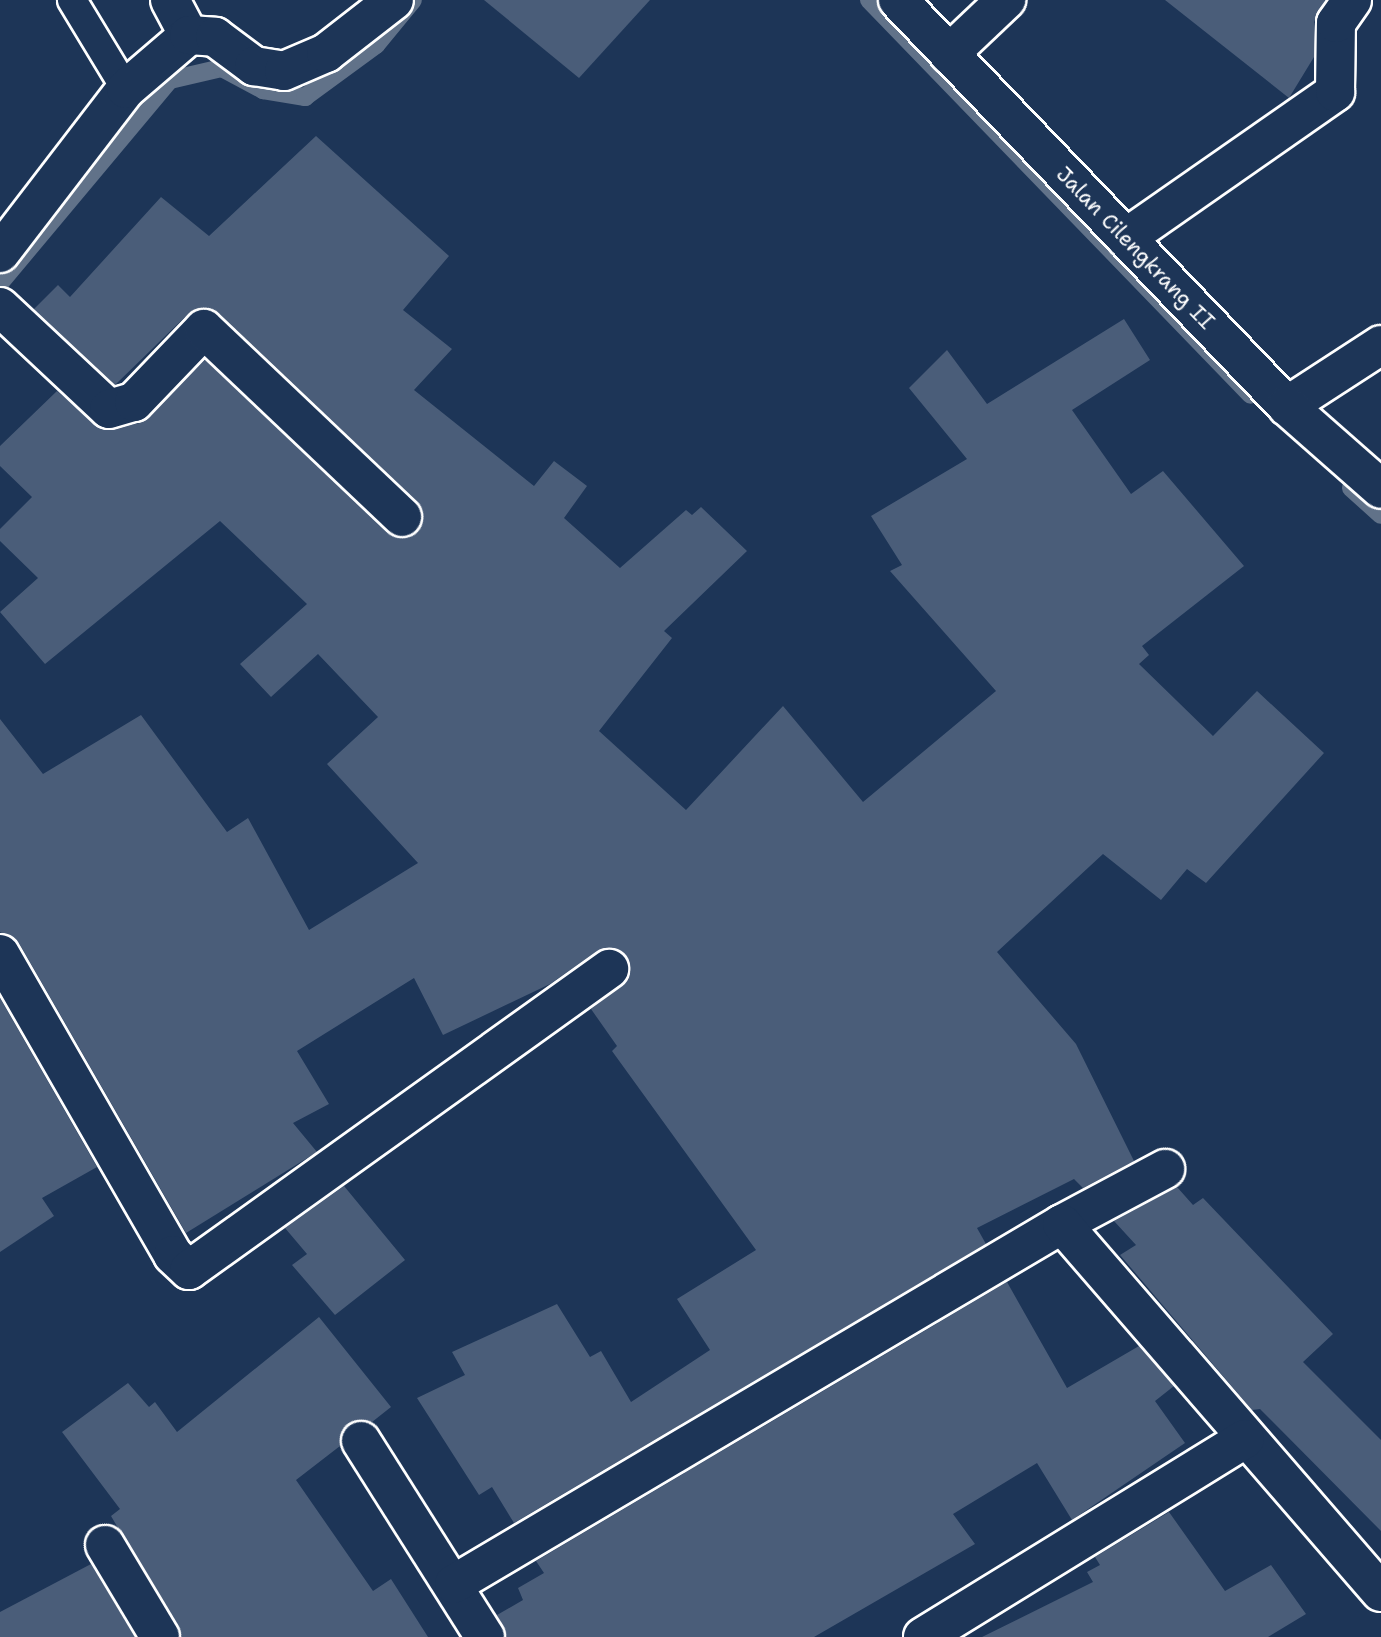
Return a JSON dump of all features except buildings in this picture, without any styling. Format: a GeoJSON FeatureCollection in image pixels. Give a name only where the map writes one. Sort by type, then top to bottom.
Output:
{"type":"FeatureCollection","features":[{"type":"Feature","properties":{"kind":"street"},"geometry":{"type":"LineString","coordinates":[[170,0],[189,35]]}},
{"type":"Feature","properties":{"kind":"street"},"geometry":{"type":"LineString","coordinates":[[0,253],[126,89],[189,35],[215,37],[254,66],[284,71],[326,54],[394,0]]}},
{"type":"Feature","properties":{"kind":"street","name":"Jalan Cilengkrang II"},"geometry":{"type":"LineString","coordinates":[[898,0],[1287,406],[1381,489]]}},
{"type":"Feature","properties":{"kind":"street"},"geometry":{"type":"LineString","coordinates":[[949,54],[1006,0]]}},
{"type":"Feature","properties":{"kind":"street"},"geometry":{"type":"LineString","coordinates":[[1126,238],[1335,92],[1336,23],[1352,0]]}},
{"type":"Feature","properties":{"kind":"street"},"geometry":{"type":"LineString","coordinates":[[0,307],[109,409],[134,402],[204,328],[402,517]]}},
{"type":"Feature","properties":{"kind":"street"},"geometry":{"type":"LineString","coordinates":[[1287,406],[1381,345]]}},
{"type":"Feature","properties":{"kind":"street"},"geometry":{"type":"LineString","coordinates":[[0,954],[180,1266],[188,1270],[201,1267],[609,969]]}},
{"type":"Feature","properties":{"kind":"street"},"geometry":{"type":"LineString","coordinates":[[454,1584],[1062,1224],[1165,1168]]}},
{"type":"Feature","properties":{"kind":"street"},"geometry":{"type":"LineString","coordinates":[[1062,1224],[1245,1439],[1381,1592]]}},
{"type":"Feature","properties":{"kind":"street"},"geometry":{"type":"LineString","coordinates":[[923,1637],[1245,1439]]}},
{"type":"Feature","properties":{"kind":"street"},"geometry":{"type":"LineString","coordinates":[[361,1441],[454,1584],[485,1637]]}},
{"type":"Feature","properties":{"kind":"street"},"geometry":{"type":"LineString","coordinates":[[105,1545],[160,1637]]}},
{"type":"Feature","properties":{"kind":"lane"},"geometry":{"type":"LineString","coordinates":[[72,0],[126,89]]}},
{"type":"Feature","properties":{"kind":"waterway"},"geometry":{"type":"LineString","coordinates":[[0,283],[170,80],[222,68],[263,90],[305,97],[376,45],[413,0]]}},
{"type":"Feature","properties":{"kind":"waterway"},"geometry":{"type":"LineString","coordinates":[[869,0],[1251,395]]}},
{"type":"Feature","properties":{"kind":"waterway"},"geometry":{"type":"LineString","coordinates":[[1351,488],[1381,515]]}}]}
